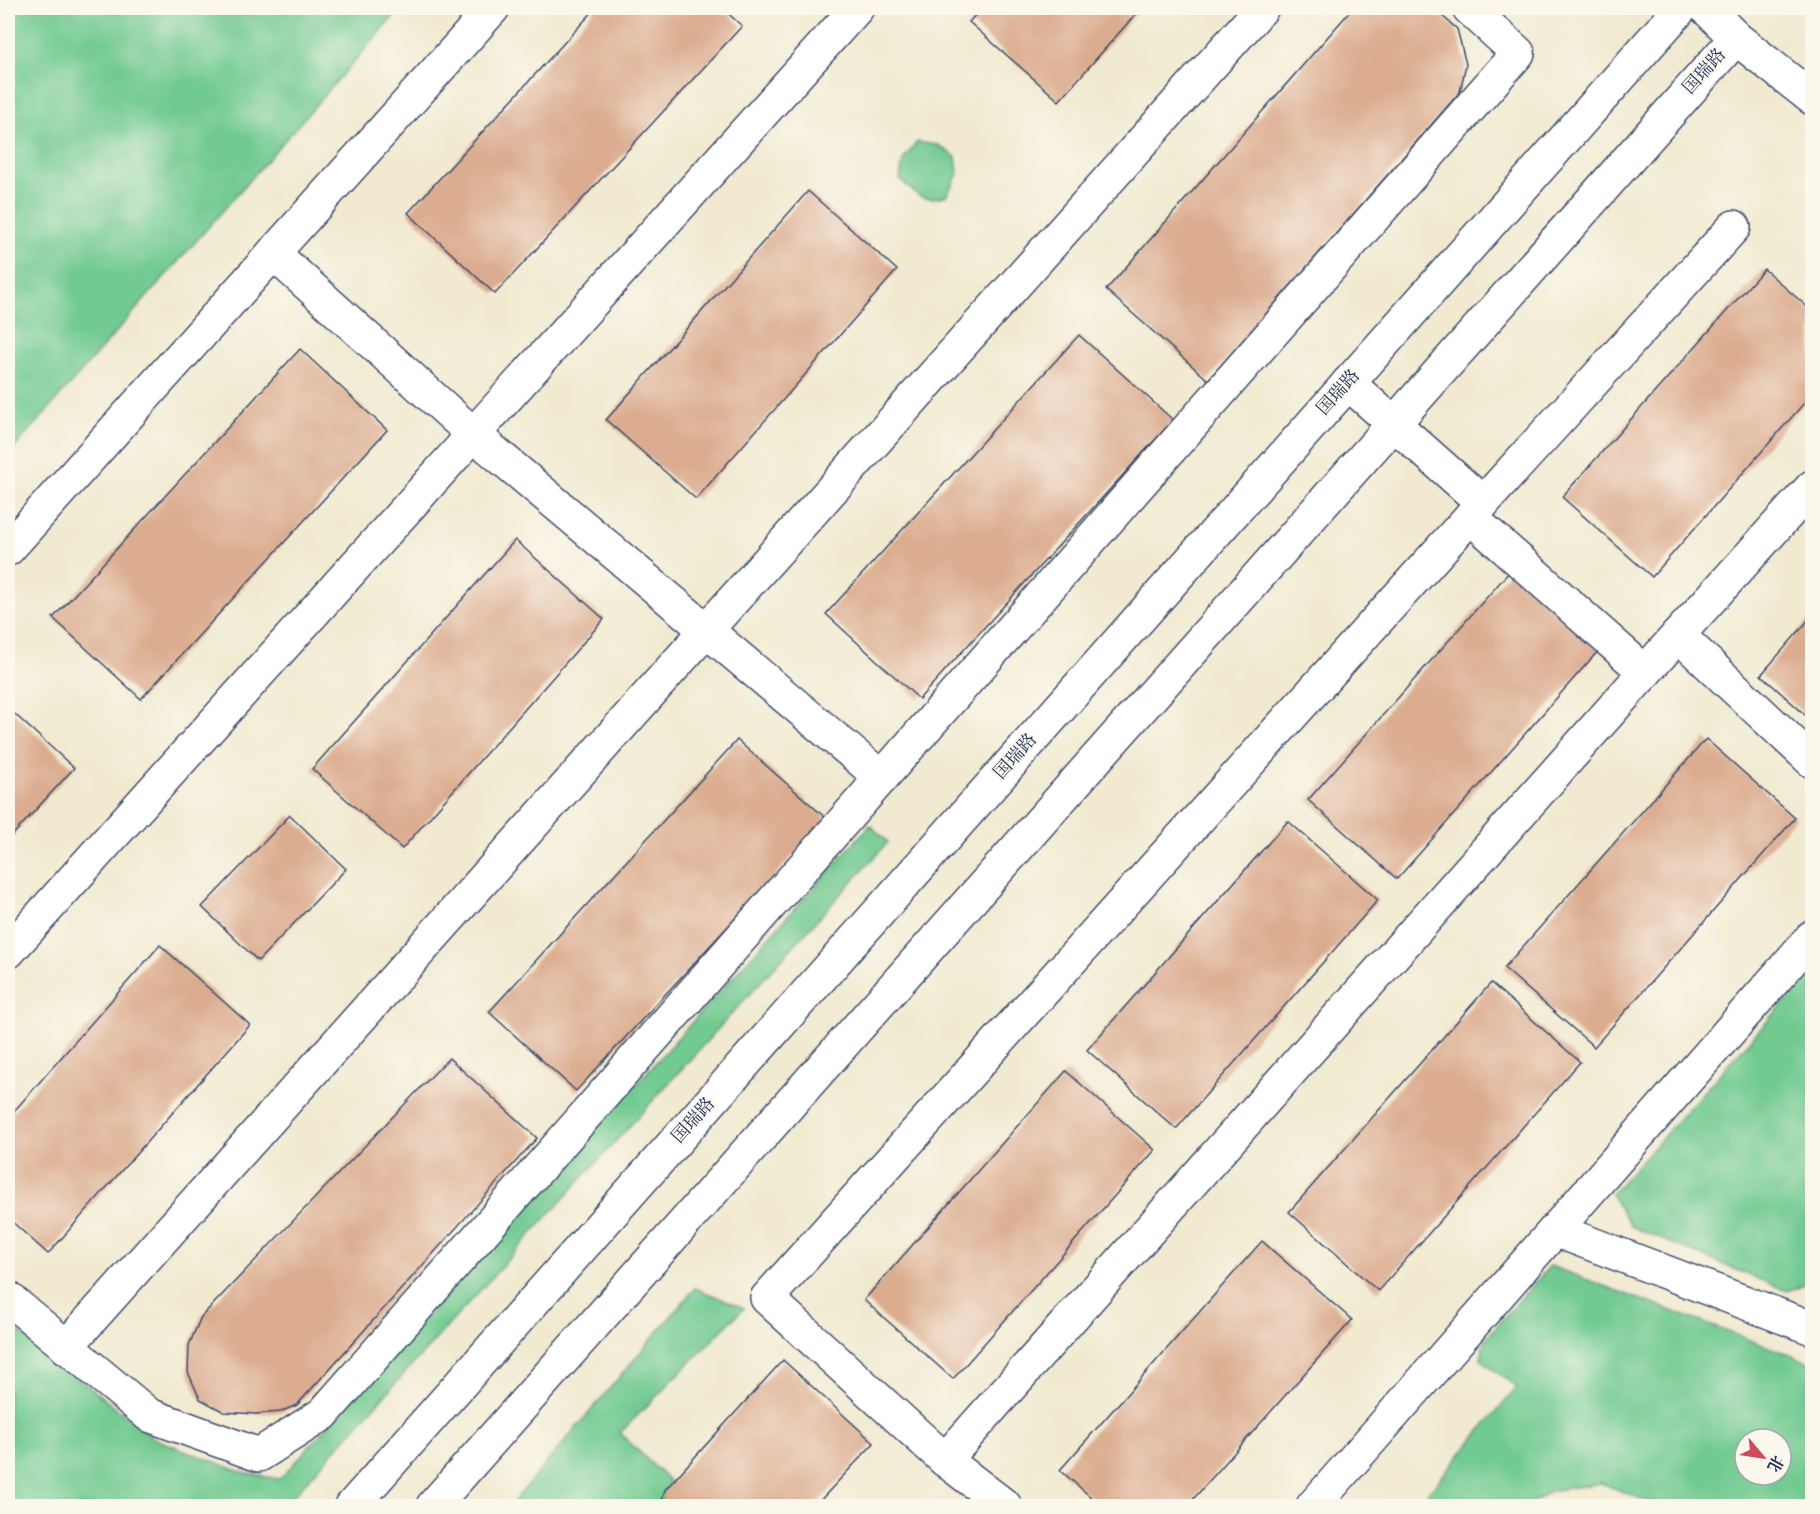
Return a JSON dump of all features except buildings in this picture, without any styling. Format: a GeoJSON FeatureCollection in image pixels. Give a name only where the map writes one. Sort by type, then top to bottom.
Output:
{"type":"FeatureCollection","features":[{"type":"Feature","properties":{"kind":"street"},"geometry":{"type":"LineString","coordinates":[[8,549],[493,8]]}},
{"type":"Feature","properties":{"kind":"street"},"geometry":{"type":"LineString","coordinates":[[8,952],[857,8]]}},
{"type":"Feature","properties":{"kind":"street"},"geometry":{"type":"LineString","coordinates":[[66,1347],[1262,8]]}},
{"type":"Feature","properties":{"kind":"street"},"geometry":{"type":"LineString","coordinates":[[8,1298],[149,1415],[259,1455],[323,1414],[1518,53],[1469,8]]}},
{"type":"Feature","properties":{"kind":"street","name":"国瑞路"},"geometry":{"type":"LineString","coordinates":[[352,1506],[1681,8]]}},
{"type":"Feature","properties":{"kind":"street"},"geometry":{"type":"LineString","coordinates":[[1706,8],[1736,38],[1812,98]]}},
{"type":"Feature","properties":{"kind":"street","name":"国瑞路"},"geometry":{"type":"LineString","coordinates":[[433,1506],[1736,38]]}},
{"type":"Feature","properties":{"kind":"street"},"geometry":{"type":"LineString","coordinates":[[1005,1506],[945,1460],[767,1298],[1734,227]]}},
{"type":"Feature","properties":{"kind":"street"},"geometry":{"type":"LineString","coordinates":[[273,253],[473,434],[882,778]]}},
{"type":"Feature","properties":{"kind":"street"},"geometry":{"type":"LineString","coordinates":[[1348,383],[1394,423],[1477,510],[1646,672]]}},
{"type":"Feature","properties":{"kind":"street"},"geometry":{"type":"LineString","coordinates":[[945,1460],[1812,487]]}},
{"type":"Feature","properties":{"kind":"street"},"geometry":{"type":"LineString","coordinates":[[1678,635],[1812,761]]}},
{"type":"Feature","properties":{"kind":"street"},"geometry":{"type":"LineString","coordinates":[[1313,1506],[1812,937]]}},
{"type":"Feature","properties":{"kind":"street"},"geometry":{"type":"LineString","coordinates":[[1555,1230],[1812,1328]]}},
{"type":"Feature","properties":{"kind":"green space"},"geometry":{"type":"Polygon","coordinates":[[[14,8],[401,8],[8,455],[8,11],[14,8]]]}},
{"type":"Feature","properties":{"kind":"green space"},"geometry":{"type":"Polygon","coordinates":[[[917,142],[938,145],[956,157],[958,174],[947,195],[926,198],[916,194],[900,179],[903,160],[917,142]]]}},
{"type":"Feature","properties":{"kind":"green space"},"geometry":{"type":"Polygon","coordinates":[[[870,825],[888,842],[284,1506],[11,1506],[8,1504],[8,1323],[155,1439],[244,1473],[280,1479],[870,825]]]}},
{"type":"Feature","properties":{"kind":"green space"},"geometry":{"type":"Polygon","coordinates":[[[1812,972],[1812,1281],[1787,1291],[1632,1227],[1611,1194],[1812,972]]]}},
{"type":"Feature","properties":{"kind":"green space"},"geometry":{"type":"Polygon","coordinates":[[[1550,1266],[1812,1363],[1812,1506],[1659,1506],[1601,1483],[1550,1491],[1527,1506],[1417,1506],[1517,1387],[1481,1360],[1484,1340],[1550,1266]]]}},
{"type":"Feature","properties":{"kind":"green space"},"geometry":{"type":"Polygon","coordinates":[[[695,1288],[744,1308],[620,1433],[671,1483],[658,1506],[510,1506],[695,1288]]]}}]}
